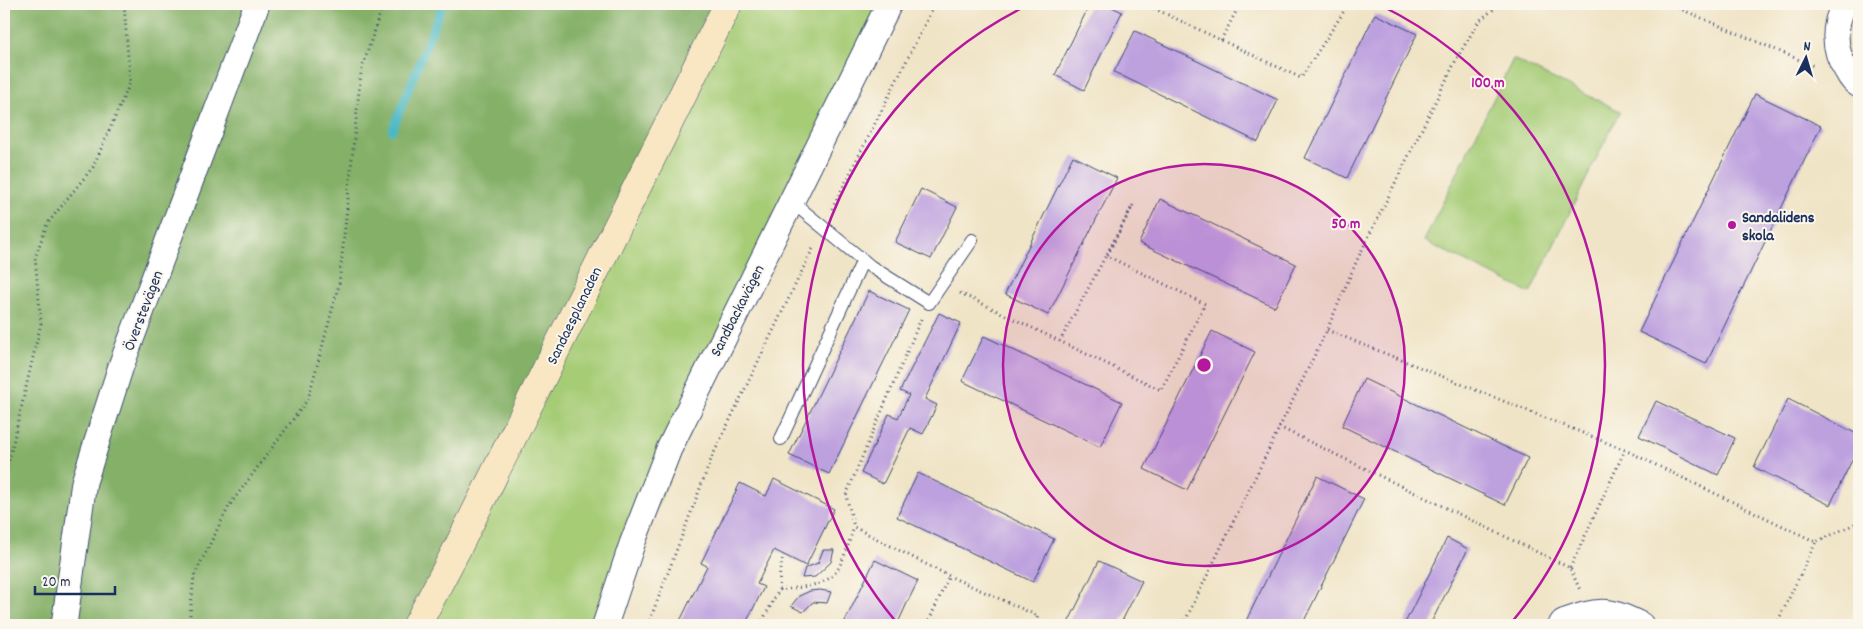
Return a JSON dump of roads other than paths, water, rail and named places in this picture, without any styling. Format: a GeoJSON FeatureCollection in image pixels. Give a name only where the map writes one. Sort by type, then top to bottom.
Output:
{"type":"FeatureCollection","features":[{"type":"Feature","properties":{"kind":"main road","name":"Sandaesplanaden"},"geometry":{"type":"LineString","coordinates":[[417,625],[463,538],[728,4]]}},
{"type":"Feature","properties":{"kind":"street","name":"Överstevägen"},"geometry":{"type":"LineString","coordinates":[[64,625],[87,473],[121,366],[257,4]]}},
{"type":"Feature","properties":{"kind":"street","name":"Sandbackavägen"},"geometry":{"type":"LineString","coordinates":[[605,625],[632,544],[669,449],[889,4]]}},
{"type":"Feature","properties":{"kind":"street"},"geometry":{"type":"LineString","coordinates":[[1844,4],[1839,13],[1835,38],[1839,58],[1857,84]]}},
{"type":"Feature","properties":{"kind":"street"},"geometry":{"type":"LineString","coordinates":[[1561,625],[1563,622],[1591,612],[1617,613],[1641,625]]}},
{"type":"Feature","properties":{"kind":"lane"},"geometry":{"type":"LineString","coordinates":[[791,201],[863,260],[929,303],[972,240]]}},
{"type":"Feature","properties":{"kind":"lane"},"geometry":{"type":"LineString","coordinates":[[781,439],[863,260]]}},
{"type":"Feature","properties":{"kind":"waterway"},"geometry":{"type":"LineString","coordinates":[[392,131],[443,4]]}},
{"type":"Feature","properties":{"kind":"place","name":"Sandalidens skola"},"geometry":{"type":"Point","coordinates":[1732,225]}}]}
